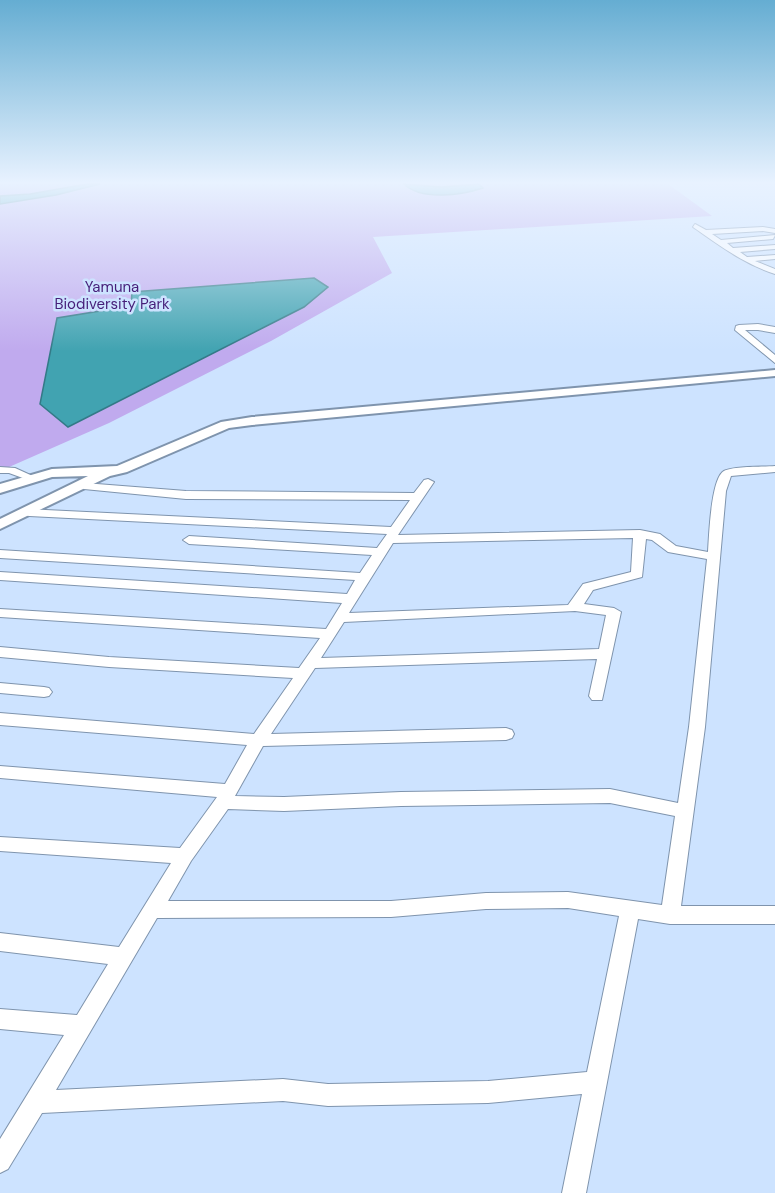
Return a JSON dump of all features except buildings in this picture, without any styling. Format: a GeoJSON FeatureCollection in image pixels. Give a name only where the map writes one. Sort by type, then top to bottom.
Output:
{"type":"FeatureCollection","features":[{"type":"Feature","properties":{"kind":"street"},"geometry":{"type":"LineString","coordinates":[[715,240],[746,260],[775,273]]}},
{"type":"Feature","properties":{"kind":"street"},"geometry":{"type":"LineString","coordinates":[[718,242],[745,240]]}},
{"type":"Feature","properties":{"kind":"street"},"geometry":{"type":"LineString","coordinates":[[731,250],[775,247]]}},
{"type":"Feature","properties":{"kind":"street"},"geometry":{"type":"LineString","coordinates":[[746,260],[775,257]]}},
{"type":"Feature","properties":{"kind":"street"},"geometry":{"type":"LineString","coordinates":[[775,330],[739,328],[775,360]]}},
{"type":"Feature","properties":{"kind":"street"},"geometry":{"type":"LineString","coordinates":[[0,489],[31,478],[62,472],[104,474],[122,470],[226,425],[252,421],[775,373]]}},
{"type":"Feature","properties":{"kind":"street"},"geometry":{"type":"LineString","coordinates":[[670,915],[697,727],[718,508],[724,477],[735,471],[775,469]]}},
{"type":"Feature","properties":{"kind":"street"},"geometry":{"type":"LineString","coordinates":[[0,470],[11,470],[31,478]]}},
{"type":"Feature","properties":{"kind":"street"},"geometry":{"type":"LineString","coordinates":[[0,525],[84,486],[104,474]]}},
{"type":"Feature","properties":{"kind":"street"},"geometry":{"type":"LineString","coordinates":[[0,1161],[154,910],[184,856],[226,797],[258,740],[428,482]]}},
{"type":"Feature","properties":{"kind":"street"},"geometry":{"type":"LineString","coordinates":[[84,486],[186,495],[417,497]]}},
{"type":"Feature","properties":{"kind":"street"},"geometry":{"type":"LineString","coordinates":[[29,512],[388,541]]}},
{"type":"Feature","properties":{"kind":"street"},"geometry":{"type":"LineString","coordinates":[[189,540],[388,541],[640,534],[656,537],[672,549],[714,557]]}},
{"type":"Feature","properties":{"kind":"street"},"geometry":{"type":"LineString","coordinates":[[576,607],[588,587],[637,574],[640,534]]}},
{"type":"Feature","properties":{"kind":"street"},"geometry":{"type":"LineString","coordinates":[[0,554],[364,577]]}},
{"type":"Feature","properties":{"kind":"street"},"geometry":{"type":"LineString","coordinates":[[0,576],[352,599]]}},
{"type":"Feature","properties":{"kind":"street"},"geometry":{"type":"LineString","coordinates":[[340,618],[558,610],[576,607],[614,612],[597,696]]}},
{"type":"Feature","properties":{"kind":"street"},"geometry":{"type":"LineString","coordinates":[[0,613],[330,634]]}},
{"type":"Feature","properties":{"kind":"street"},"geometry":{"type":"LineString","coordinates":[[0,652],[109,662],[306,668],[606,654]]}},
{"type":"Feature","properties":{"kind":"street"},"geometry":{"type":"LineString","coordinates":[[0,688],[44,692]]}},
{"type":"Feature","properties":{"kind":"street"},"geometry":{"type":"LineString","coordinates":[[0,719],[258,740],[506,734]]}},
{"type":"Feature","properties":{"kind":"street"},"geometry":{"type":"LineString","coordinates":[[0,772],[284,804],[424,798],[609,796],[685,811]]}},
{"type":"Feature","properties":{"kind":"street"},"geometry":{"type":"LineString","coordinates":[[0,844],[184,856]]}},
{"type":"Feature","properties":{"kind":"street"},"geometry":{"type":"LineString","coordinates":[[154,910],[391,909],[486,902],[568,900],[670,915],[775,915]]}},
{"type":"Feature","properties":{"kind":"street"},"geometry":{"type":"LineString","coordinates":[[574,1193],[630,910]]}},
{"type":"Feature","properties":{"kind":"street"},"geometry":{"type":"LineString","coordinates":[[0,942],[124,957]]}},
{"type":"Feature","properties":{"kind":"street"},"geometry":{"type":"LineString","coordinates":[[0,1018],[82,1026]]}},
{"type":"Feature","properties":{"kind":"street"},"geometry":{"type":"LineString","coordinates":[[36,1102],[283,1090],[328,1095],[489,1092],[596,1082]]}},
{"type":"Feature","properties":{"kind":"green space","name":"Yamuna Biodiversity Park"},"geometry":{"type":"Polygon","coordinates":[[[0,240],[374,240],[392,273],[271,341],[109,423],[0,471],[0,240]]]}},
{"type":"Feature","properties":{"kind":"shaded area"},"geometry":{"type":"Polygon","coordinates":[[[314,278],[328,287],[304,307],[68,427],[40,404],[57,318],[131,306],[132,292],[314,278]]]}}]}
